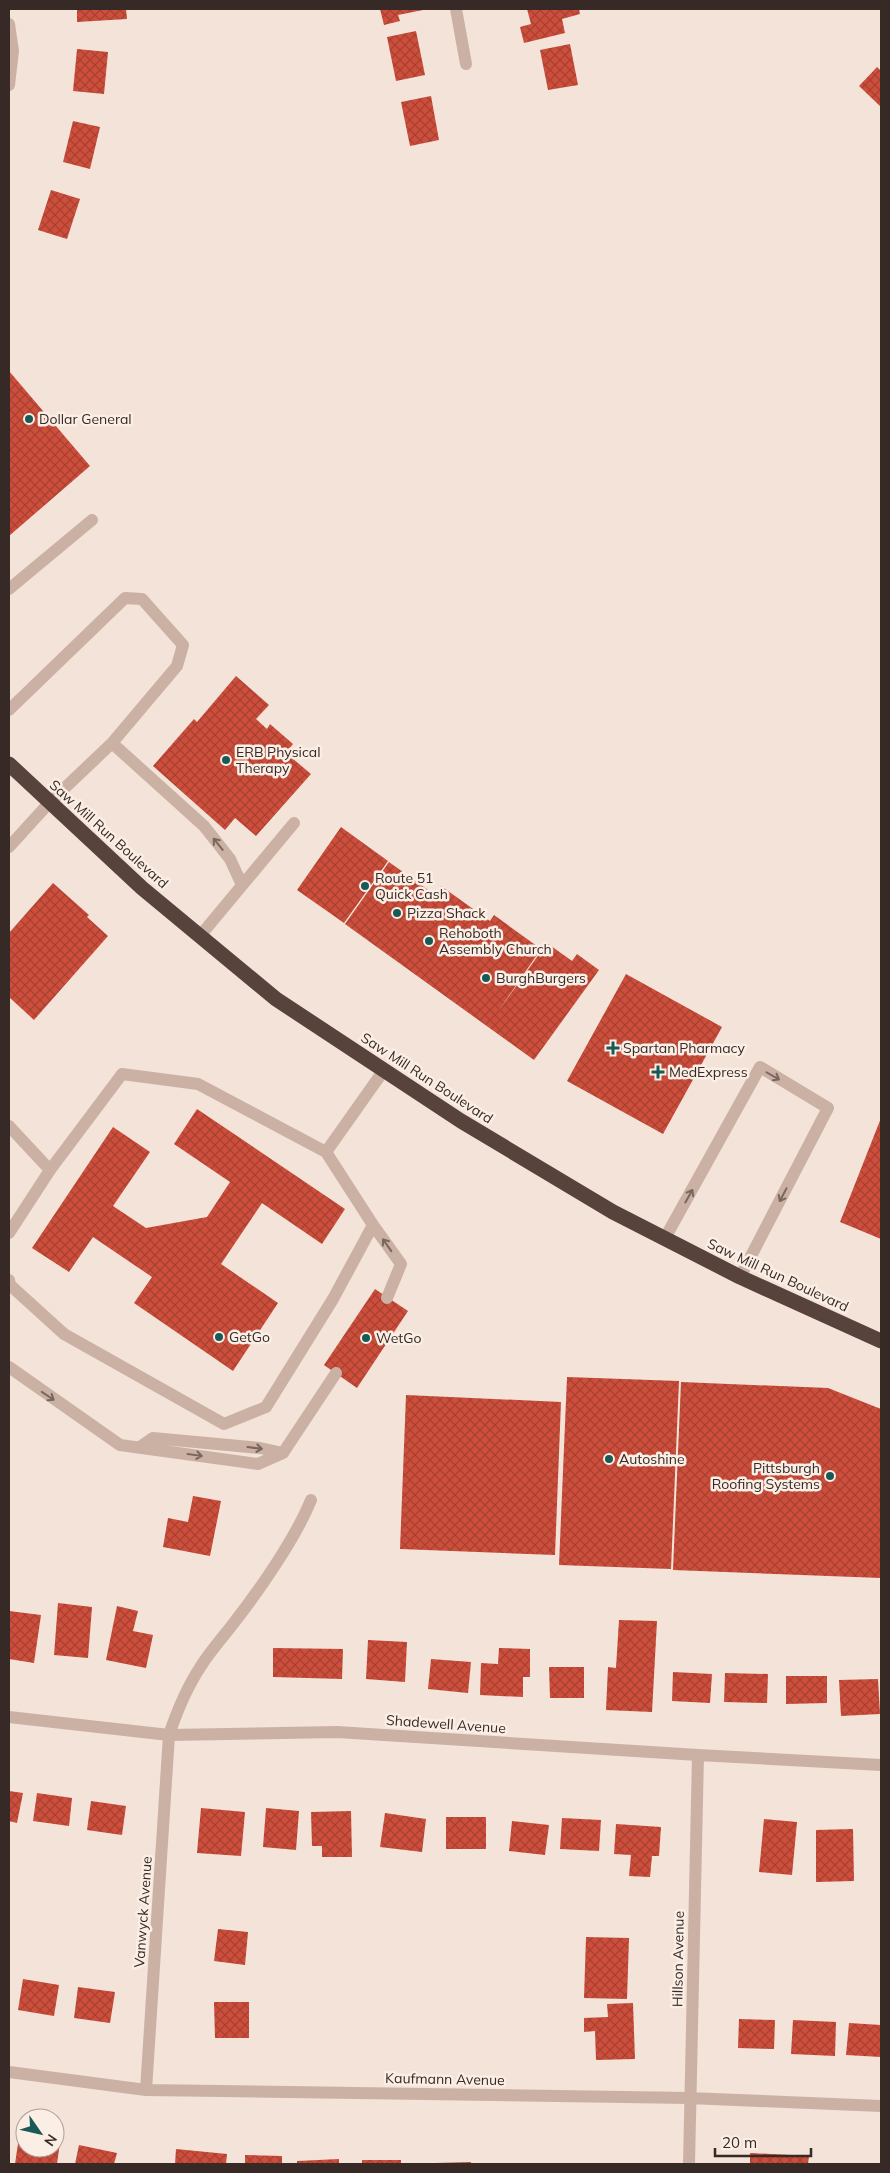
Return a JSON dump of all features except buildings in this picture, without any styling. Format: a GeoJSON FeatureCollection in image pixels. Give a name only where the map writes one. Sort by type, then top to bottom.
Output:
{"type":"FeatureCollection","features":[{"type":"Feature","properties":{"kind":"highway","name":"Saw Mill Run Boulevard"},"geometry":{"type":"LineString","coordinates":[[9,764],[142,888],[276,999],[462,1121],[604,1207],[740,1277],[881,1341]]}},
{"type":"Feature","properties":{"kind":"street"},"geometry":{"type":"LineString","coordinates":[[456,9],[466,64]]}},
{"type":"Feature","properties":{"kind":"street"},"geometry":{"type":"LineString","coordinates":[[9,24],[13,51],[9,85]]}},
{"type":"Feature","properties":{"kind":"street"},"geometry":{"type":"LineString","coordinates":[[9,589],[92,520]]}},
{"type":"Feature","properties":{"kind":"street"},"geometry":{"type":"LineString","coordinates":[[9,710],[125,598],[142,599],[183,644],[177,666],[112,743],[49,803],[9,847]]}},
{"type":"Feature","properties":{"kind":"street"},"geometry":{"type":"LineString","coordinates":[[112,743],[204,826],[230,859],[242,886]]}},
{"type":"Feature","properties":{"kind":"street"},"geometry":{"type":"LineString","coordinates":[[200,936],[294,823]]}},
{"type":"Feature","properties":{"kind":"street"},"geometry":{"type":"LineString","coordinates":[[665,1238],[760,1067],[828,1108],[740,1277]]}},
{"type":"Feature","properties":{"kind":"street"},"geometry":{"type":"LineString","coordinates":[[326,1152],[384,1070]]}},
{"type":"Feature","properties":{"kind":"street"},"geometry":{"type":"LineString","coordinates":[[9,1233],[50,1170],[122,1074],[198,1084],[326,1152],[401,1264],[387,1298]]}},
{"type":"Feature","properties":{"kind":"street"},"geometry":{"type":"LineString","coordinates":[[9,1126],[50,1170]]}},
{"type":"Feature","properties":{"kind":"street"},"geometry":{"type":"LineString","coordinates":[[9,1280],[10,1285],[64,1334],[224,1424],[266,1407],[333,1299],[373,1224]]}},
{"type":"Feature","properties":{"kind":"street"},"geometry":{"type":"LineString","coordinates":[[9,1367],[120,1445],[258,1464],[283,1453],[336,1374]]}},
{"type":"Feature","properties":{"kind":"street","name":"Vanwyck Avenue"},"geometry":{"type":"LineString","coordinates":[[146,2090],[169,1735],[180,1705],[198,1670],[237,1619],[268,1573],[304,1518],[311,1500]]}},
{"type":"Feature","properties":{"kind":"street","name":"Shadewell Avenue"},"geometry":{"type":"LineString","coordinates":[[9,1717],[169,1735],[337,1732],[881,1765]]}},
{"type":"Feature","properties":{"kind":"street","name":"Hillson Avenue"},"geometry":{"type":"LineString","coordinates":[[689,2164],[698,1755]]}},
{"type":"Feature","properties":{"kind":"street","name":"Kaufmann Avenue"},"geometry":{"type":"LineString","coordinates":[[9,2072],[146,2090],[689,2098],[881,2106]]}},
{"type":"Feature","properties":{"kind":"place","name":"Dollar General"},"geometry":{"type":"Point","coordinates":[29,419]}},
{"type":"Feature","properties":{"kind":"place","name":"ERB Physical Therapy"},"geometry":{"type":"Point","coordinates":[226,760]}},
{"type":"Feature","properties":{"kind":"place","name":"Route 51 Quick Cash"},"geometry":{"type":"Point","coordinates":[365,886]}},
{"type":"Feature","properties":{"kind":"place","name":"Pizza Shack"},"geometry":{"type":"Point","coordinates":[397,913]}},
{"type":"Feature","properties":{"kind":"place","name":"Rehoboth Assembly Church"},"geometry":{"type":"Point","coordinates":[429,941]}},
{"type":"Feature","properties":{"kind":"place","name":"BurghBurgers"},"geometry":{"type":"Point","coordinates":[486,978]}},
{"type":"Feature","properties":{"kind":"place","name":"Spartan Pharmacy"},"geometry":{"type":"Point","coordinates":[613,1048]}},
{"type":"Feature","properties":{"kind":"place","name":"MedExpress"},"geometry":{"type":"Point","coordinates":[658,1072]}},
{"type":"Feature","properties":{"kind":"place","name":"GetGo"},"geometry":{"type":"Point","coordinates":[219,1337]}},
{"type":"Feature","properties":{"kind":"place","name":"WetGo"},"geometry":{"type":"Point","coordinates":[366,1338]}},
{"type":"Feature","properties":{"kind":"place","name":"Autoshine"},"geometry":{"type":"Point","coordinates":[609,1459]}},
{"type":"Feature","properties":{"kind":"place","name":"Pittsburgh Roofing Systems"},"geometry":{"type":"Point","coordinates":[830,1476]}}]}
